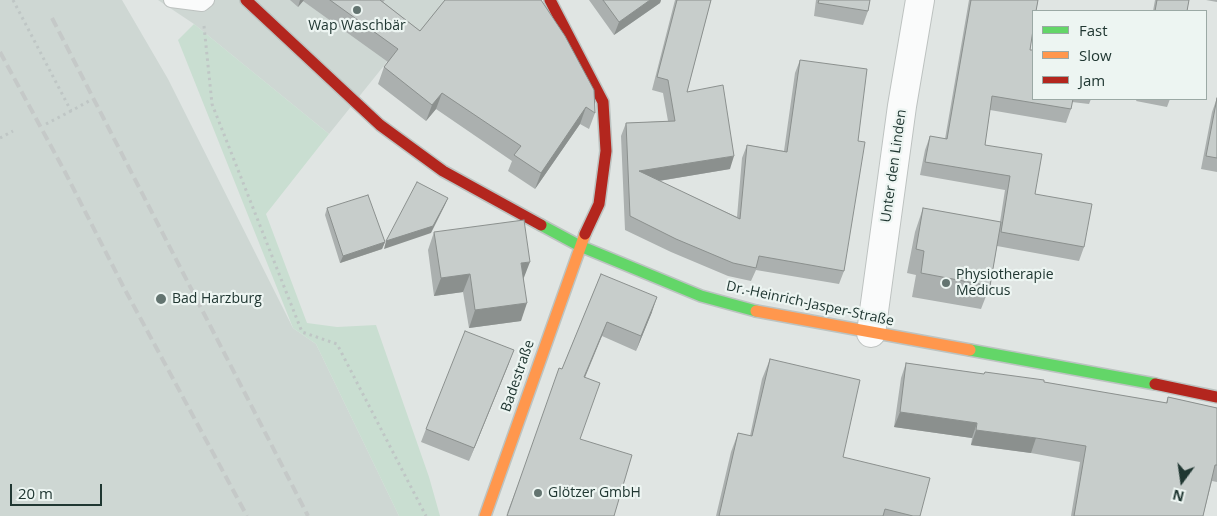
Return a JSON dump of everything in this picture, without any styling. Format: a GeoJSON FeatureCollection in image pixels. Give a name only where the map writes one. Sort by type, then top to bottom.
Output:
{"type":"FeatureCollection","features":[{"type":"Feature","properties":{"kind":"main road","name":"Dr.-Heinrich-Jasper-Straße"},"geometry":{"type":"LineString","coordinates":[[246,0],[380,125],[443,170],[580,246],[701,296],[764,313],[1124,378],[1217,397]]}},
{"type":"Feature","properties":{"kind":"main road","name":"Badestraße"},"geometry":{"type":"LineString","coordinates":[[485,516],[580,246],[599,204],[606,151],[602,102],[550,0]]}},
{"type":"Feature","properties":{"kind":"street","name":"Unter den Linden"},"geometry":{"type":"LineString","coordinates":[[871,333],[902,106],[920,0]]}},
{"type":"Feature","properties":{"kind":"lane"},"geometry":{"type":"LineString","coordinates":[[171,0],[204,2]]}},
{"type":"Feature","properties":{"kind":"path"},"geometry":{"type":"LineString","coordinates":[[13,0],[71,111]]}},
{"type":"Feature","properties":{"kind":"path"},"geometry":{"type":"LineString","coordinates":[[204,2],[212,104],[302,332],[337,344],[426,516]]}},
{"type":"Feature","properties":{"kind":"path"},"geometry":{"type":"LineString","coordinates":[[46,124],[89,102]]}},
{"type":"Feature","properties":{"kind":"path"},"geometry":{"type":"LineString","coordinates":[[0,138],[13,131]]}},
{"type":"Feature","properties":{"kind":"shaded area"},"geometry":{"type":"Polygon","coordinates":[[[0,0],[122,0],[168,79],[293,328],[316,344],[399,516],[0,516],[0,0]]]}},
{"type":"Feature","properties":{"kind":"shaded area"},"geometry":{"type":"Polygon","coordinates":[[[158,0],[452,0],[424,35],[411,32],[329,134],[194,24],[158,0]]]}},
{"type":"Feature","properties":{"kind":"green space"},"geometry":{"type":"Polygon","coordinates":[[[194,24],[329,134],[266,214],[307,323],[337,327],[376,325],[429,477],[440,516],[399,516],[316,344],[293,328],[178,40],[194,24]]]}},
{"type":"Feature","properties":{"kind":"building"},"geometry":{"type":"Polygon","coordinates":[[[330,0],[380,0],[420,31],[445,0],[541,0],[565,36],[594,90],[595,113],[586,107],[541,173],[514,155],[521,146],[442,93],[432,105],[384,67],[398,49],[330,0]]]}},
{"type":"Feature","properties":{"kind":"building"},"geometry":{"type":"Polygon","coordinates":[[[603,0],[650,0],[619,22],[603,0]]]}},
{"type":"Feature","properties":{"kind":"building"},"geometry":{"type":"Polygon","coordinates":[[[677,0],[711,0],[687,92],[723,85],[734,156],[639,171],[740,219],[747,145],[787,152],[800,60],[867,69],[858,141],[865,142],[844,271],[759,256],[756,268],[733,263],[676,239],[630,216],[626,123],[675,121],[668,80],[657,77],[677,0]]]}},
{"type":"Feature","properties":{"kind":"building"},"geometry":{"type":"Polygon","coordinates":[[[819,0],[870,0],[868,11],[818,3],[819,0]]]}},
{"type":"Feature","properties":{"kind":"building"},"geometry":{"type":"Polygon","coordinates":[[[971,0],[1038,0],[1036,10],[1032,10],[1030,50],[1032,50],[1032,100],[1073,100],[1071,109],[992,96],[985,145],[1042,154],[1035,194],[1092,204],[1084,247],[1001,232],[1010,176],[925,162],[930,136],[947,139],[971,0]]]}},
{"type":"Feature","properties":{"kind":"building"},"geometry":{"type":"Polygon","coordinates":[[[1157,0],[1189,0],[1187,10],[1155,10],[1157,0]]]}},
{"type":"Feature","properties":{"kind":"building"},"geometry":{"type":"Polygon","coordinates":[[[1217,98],[1217,158],[1206,156],[1217,98]]]}},
{"type":"Feature","properties":{"kind":"building"},"geometry":{"type":"Polygon","coordinates":[[[417,182],[448,198],[433,226],[386,241],[417,182]]]}},
{"type":"Feature","properties":{"kind":"building"},"geometry":{"type":"Polygon","coordinates":[[[368,195],[385,242],[343,256],[327,208],[368,195]]]}},
{"type":"Feature","properties":{"kind":"building"},"geometry":{"type":"Polygon","coordinates":[[[923,208],[1001,222],[990,286],[921,273],[924,251],[916,249],[923,208]]]}},
{"type":"Feature","properties":{"kind":"building"},"geometry":{"type":"Polygon","coordinates":[[[524,220],[530,262],[521,263],[527,303],[475,310],[470,274],[441,278],[434,232],[524,220]]]}},
{"type":"Feature","properties":{"kind":"building"},"geometry":{"type":"Polygon","coordinates":[[[601,274],[657,297],[641,336],[607,322],[584,377],[600,383],[580,439],[632,455],[614,516],[507,516],[559,368],[562,369],[601,274]]]}},
{"type":"Feature","properties":{"kind":"building"},"geometry":{"type":"Polygon","coordinates":[[[465,331],[514,350],[474,448],[426,429],[465,331]]]}},
{"type":"Feature","properties":{"kind":"building"},"geometry":{"type":"Polygon","coordinates":[[[770,359],[860,380],[843,457],[930,478],[920,516],[885,509],[883,516],[719,516],[738,433],[752,436],[770,359]]]}},
{"type":"Feature","properties":{"kind":"building"},"geometry":{"type":"Polygon","coordinates":[[[906,363],[1044,380],[1044,382],[1167,403],[1168,397],[1217,408],[1217,465],[1215,465],[1203,516],[1074,516],[1086,446],[976,430],[977,423],[900,412],[906,363]]]}},
{"type":"Feature","properties":{"kind":"railway"},"geometry":{"type":"LineString","coordinates":[[52,18],[308,516]]}},
{"type":"Feature","properties":{"kind":"railway"},"geometry":{"type":"LineString","coordinates":[[0,52],[247,516]]}},
{"type":"Feature","properties":{"kind":"traffic: fast"},"geometry":{"type":"LineString","coordinates":[[541,225],[580,246],[701,296],[756,311]]}},
{"type":"Feature","properties":{"kind":"traffic: fast"},"geometry":{"type":"LineString","coordinates":[[970,350],[1155,384]]}},
{"type":"Feature","properties":{"kind":"traffic: slow"},"geometry":{"type":"LineString","coordinates":[[485,516],[585,234]]}},
{"type":"Feature","properties":{"kind":"traffic: slow"},"geometry":{"type":"LineString","coordinates":[[756,311],[970,350]]}},
{"type":"Feature","properties":{"kind":"traffic: jam"},"geometry":{"type":"LineString","coordinates":[[246,0],[380,125],[443,171],[541,225]]}},
{"type":"Feature","properties":{"kind":"traffic: jam"},"geometry":{"type":"LineString","coordinates":[[550,0],[603,102],[606,151],[599,204],[585,234]]}},
{"type":"Feature","properties":{"kind":"traffic: jam"},"geometry":{"type":"LineString","coordinates":[[1155,384],[1217,397]]}},
{"type":"Feature","properties":{"kind":"place","name":"Wap Waschbär"},"geometry":{"type":"Point","coordinates":[357,10]}},
{"type":"Feature","properties":{"kind":"place","name":"Physiotherapie Medicus"},"geometry":{"type":"Point","coordinates":[946,283]}},
{"type":"Feature","properties":{"kind":"place","name":"Bad Harzburg"},"geometry":{"type":"Point","coordinates":[161,299]}},
{"type":"Feature","properties":{"kind":"place","name":"Glötzer GmbH"},"geometry":{"type":"Point","coordinates":[538,493]}}]}
